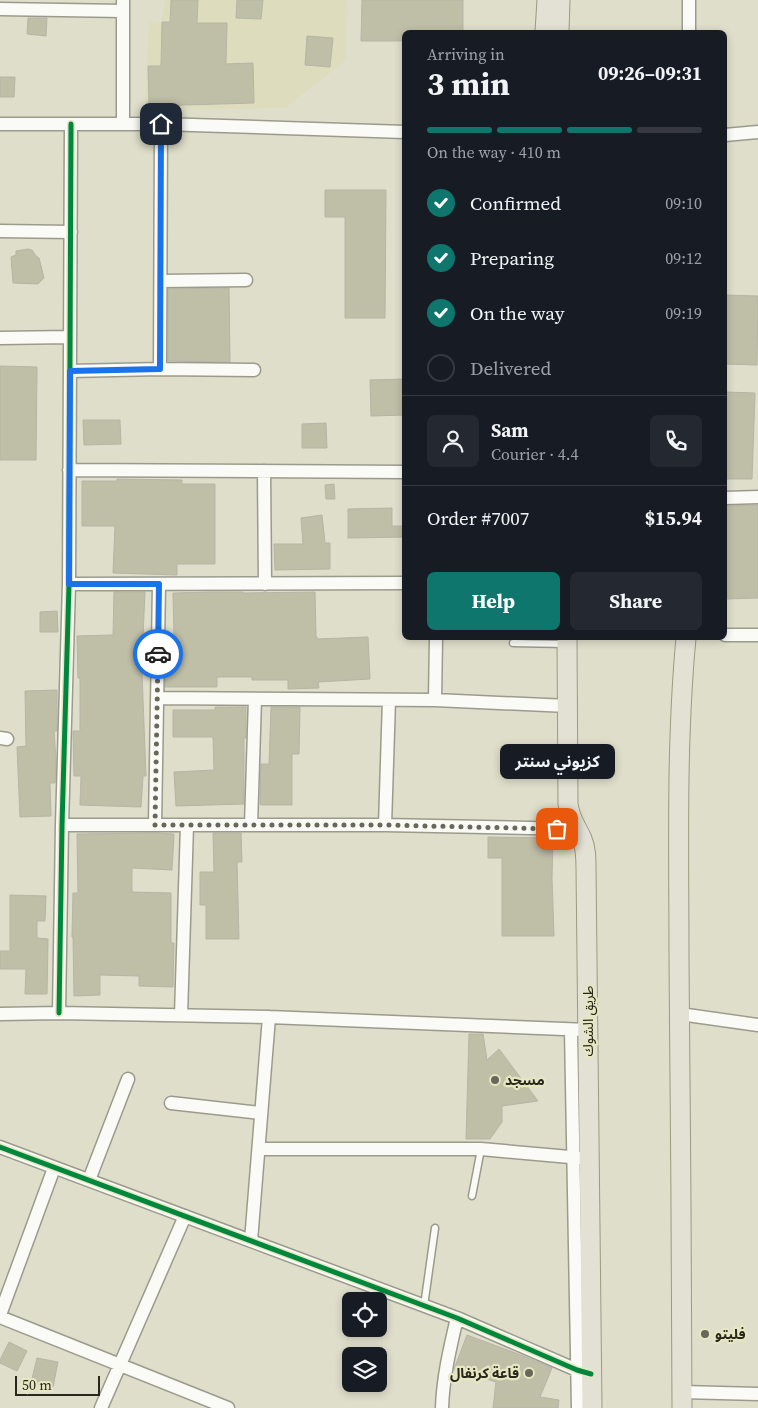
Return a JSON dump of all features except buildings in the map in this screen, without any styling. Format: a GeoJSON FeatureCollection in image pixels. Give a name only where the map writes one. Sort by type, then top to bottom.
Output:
{"type":"FeatureCollection","features":[{"type":"Feature","properties":{"kind":"main road"},"geometry":{"type":"LineString","coordinates":[[545,30],[547,0]]}},
{"type":"Feature","properties":{"kind":"main road"},"geometry":{"type":"LineString","coordinates":[[559,30],[560,0]]}},
{"type":"Feature","properties":{"kind":"main road"},"geometry":{"type":"LineString","coordinates":[[682,1400],[680,749],[686,640]]}},
{"type":"Feature","properties":{"kind":"main road","name":"طريق الشوك"},"geometry":{"type":"LineString","coordinates":[[567,641],[568,804],[572,821],[582,839],[586,852],[579,1030],[584,1372],[592,1408]]}},
{"type":"Feature","properties":{"kind":"street"},"geometry":{"type":"LineString","coordinates":[[689,0],[689,30]]}},
{"type":"Feature","properties":{"kind":"street"},"geometry":{"type":"LineString","coordinates":[[0,9],[124,5],[123,124]]}},
{"type":"Feature","properties":{"kind":"street"},"geometry":{"type":"LineString","coordinates":[[0,124],[161,124],[402,132]]}},
{"type":"Feature","properties":{"kind":"street"},"geometry":{"type":"LineString","coordinates":[[59,1013],[69,584],[71,124]]}},
{"type":"Feature","properties":{"kind":"street"},"geometry":{"type":"LineString","coordinates":[[160,369],[161,124]]}},
{"type":"Feature","properties":{"kind":"street"},"geometry":{"type":"LineString","coordinates":[[727,135],[758,132]]}},
{"type":"Feature","properties":{"kind":"street"},"geometry":{"type":"LineString","coordinates":[[0,231],[71,232]]}},
{"type":"Feature","properties":{"kind":"street"},"geometry":{"type":"LineString","coordinates":[[161,281],[246,280]]}},
{"type":"Feature","properties":{"kind":"street"},"geometry":{"type":"LineString","coordinates":[[0,338],[69,337]]}},
{"type":"Feature","properties":{"kind":"street"},"geometry":{"type":"LineString","coordinates":[[70,371],[160,369],[254,370]]}},
{"type":"Feature","properties":{"kind":"street"},"geometry":{"type":"LineString","coordinates":[[69,470],[402,472]]}},
{"type":"Feature","properties":{"kind":"street"},"geometry":{"type":"LineString","coordinates":[[264,471],[265,584]]}},
{"type":"Feature","properties":{"kind":"street"},"geometry":{"type":"LineString","coordinates":[[727,498],[758,497]]}},
{"type":"Feature","properties":{"kind":"street"},"geometry":{"type":"LineString","coordinates":[[69,584],[402,583]]}},
{"type":"Feature","properties":{"kind":"street"},"geometry":{"type":"LineString","coordinates":[[155,825],[159,584]]}},
{"type":"Feature","properties":{"kind":"street"},"geometry":{"type":"LineString","coordinates":[[727,635],[758,635]]}},
{"type":"Feature","properties":{"kind":"street"},"geometry":{"type":"LineString","coordinates":[[436,640],[436,700]]}},
{"type":"Feature","properties":{"kind":"street"},"geometry":{"type":"LineString","coordinates":[[157,698],[436,700],[568,706]]}},
{"type":"Feature","properties":{"kind":"street"},"geometry":{"type":"LineString","coordinates":[[251,825],[256,699]]}},
{"type":"Feature","properties":{"kind":"street"},"geometry":{"type":"LineString","coordinates":[[384,825],[389,700]]}},
{"type":"Feature","properties":{"kind":"street"},"geometry":{"type":"LineString","coordinates":[[62,825],[384,825],[576,829]]}},
{"type":"Feature","properties":{"kind":"street"},"geometry":{"type":"LineString","coordinates":[[181,1015],[187,825]]}},
{"type":"Feature","properties":{"kind":"street"},"geometry":{"type":"LineString","coordinates":[[0,1014],[59,1013],[269,1017],[579,1030]]}},
{"type":"Feature","properties":{"kind":"street"},"geometry":{"type":"LineString","coordinates":[[680,1014],[758,1025]]}},
{"type":"Feature","properties":{"kind":"street"},"geometry":{"type":"LineString","coordinates":[[251,1241],[269,1017]]}},
{"type":"Feature","properties":{"kind":"street"},"geometry":{"type":"LineString","coordinates":[[89,1180],[128,1079]]}},
{"type":"Feature","properties":{"kind":"street"},"geometry":{"type":"LineString","coordinates":[[170,1103],[261,1113]]}},
{"type":"Feature","properties":{"kind":"street"},"geometry":{"type":"LineString","coordinates":[[0,1147],[457,1318],[584,1372],[578,1408]]}},
{"type":"Feature","properties":{"kind":"street"},"geometry":{"type":"LineString","coordinates":[[258,1149],[482,1150],[581,1158]]}},
{"type":"Feature","properties":{"kind":"street"},"geometry":{"type":"LineString","coordinates":[[54,1168],[0,1316],[228,1408]]}},
{"type":"Feature","properties":{"kind":"street"},"geometry":{"type":"LineString","coordinates":[[101,1408],[185,1216]]}},
{"type":"Feature","properties":{"kind":"street"},"geometry":{"type":"LineString","coordinates":[[442,1408],[448,1357],[457,1318]]}},
{"type":"Feature","properties":{"kind":"street"},"geometry":{"type":"LineString","coordinates":[[682,1400],[758,1394]]}},
{"type":"Feature","properties":{"kind":"lane"},"geometry":{"type":"LineString","coordinates":[[513,642],[567,641]]}},
{"type":"Feature","properties":{"kind":"lane"},"geometry":{"type":"LineString","coordinates":[[472,1196],[482,1150]]}},
{"type":"Feature","properties":{"kind":"lane"},"geometry":{"type":"LineString","coordinates":[[424,1306],[435,1228]]}},
{"type":"Feature","properties":{"kind":"shaded area"},"geometry":{"type":"Polygon","coordinates":[[[165,0],[347,0],[346,60],[285,108],[145,110],[149,21],[162,22],[165,0]]]}},
{"type":"Feature","properties":{"kind":"cycle path"},"geometry":{"type":"LineString","coordinates":[[59,1013],[69,584],[71,124]]}},
{"type":"Feature","properties":{"kind":"cycle path"},"geometry":{"type":"LineString","coordinates":[[0,1147],[457,1318],[577,1370],[591,1374]]}},
{"type":"Feature","properties":{"kind":"way so far"},"geometry":{"type":"LineString","coordinates":[[158,654],[155,825],[384,825],[557,829]]}},
{"type":"Feature","properties":{"kind":"place","name":"كزيوني سنتر"},"geometry":{"type":"Point","coordinates":[557,829]}},
{"type":"Feature","properties":{"kind":"place","name":"مسجد"},"geometry":{"type":"Point","coordinates":[495,1080]}},
{"type":"Feature","properties":{"kind":"place","name":"فليتو"},"geometry":{"type":"Point","coordinates":[705,1334]}},
{"type":"Feature","properties":{"kind":"place","name":"قاعة كرنفال"},"geometry":{"type":"Point","coordinates":[529,1373]}},
{"type":"Feature","properties":{"kind":"route"},"geometry":{"type":"LineString","coordinates":[[158,654],[159,584],[69,584],[70,371],[160,369],[161,124]]}}]}
